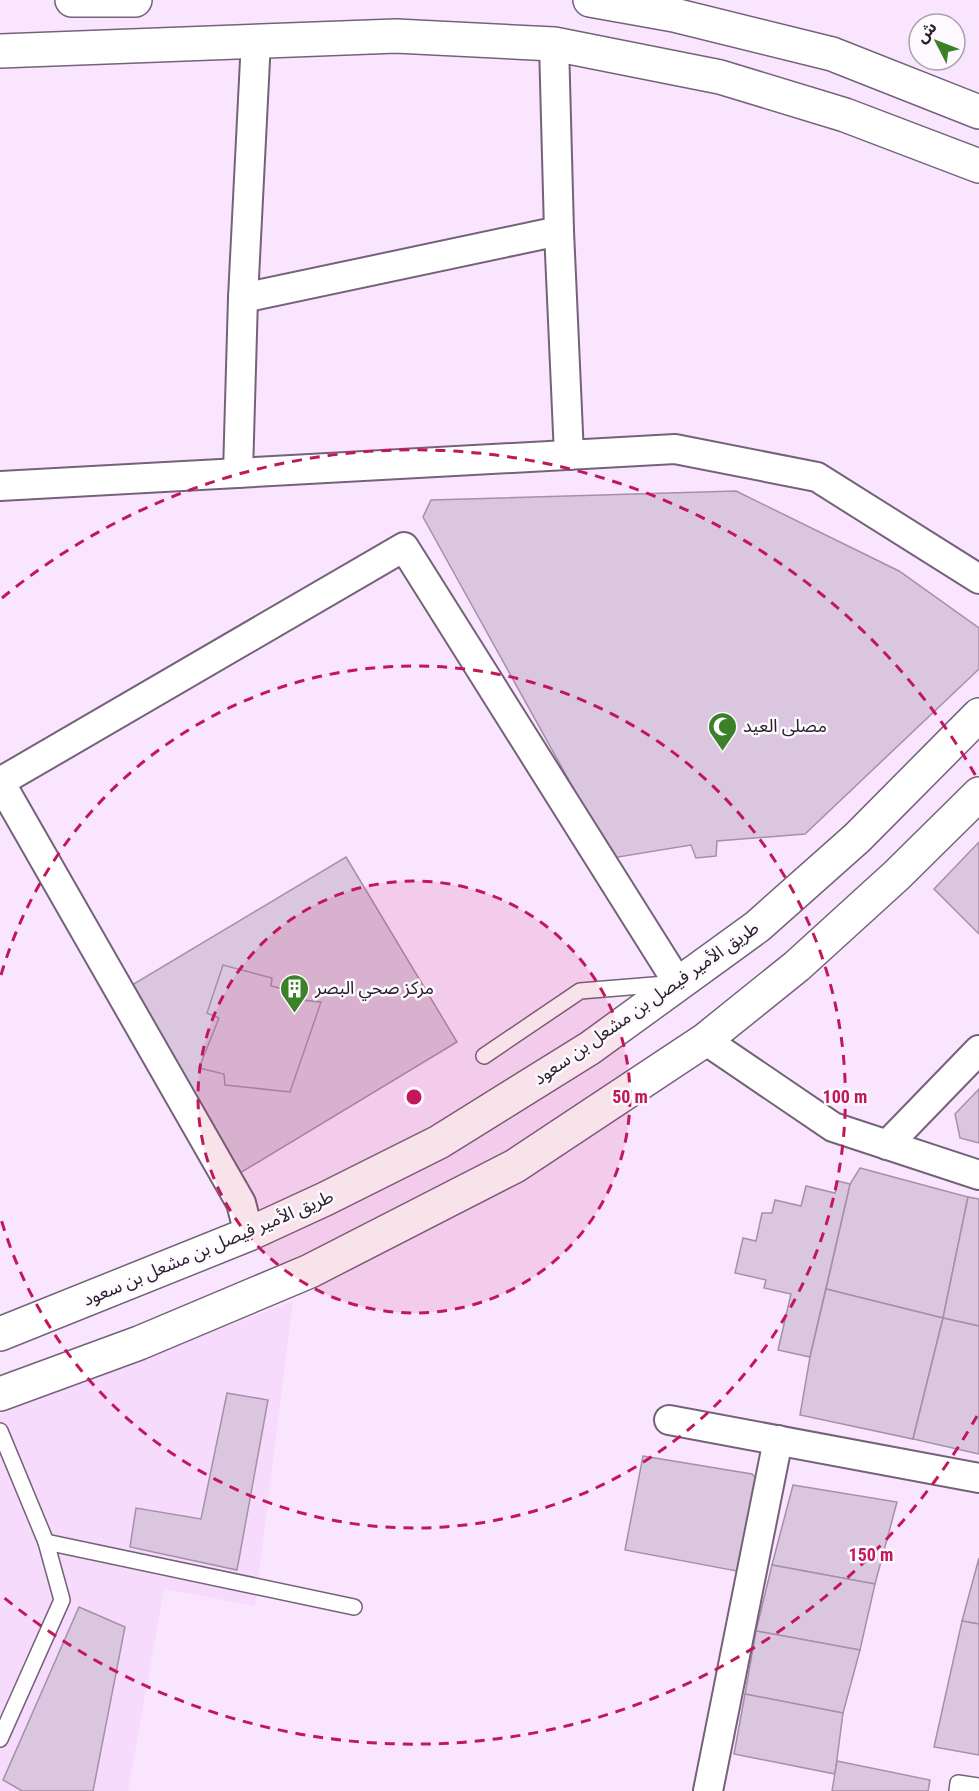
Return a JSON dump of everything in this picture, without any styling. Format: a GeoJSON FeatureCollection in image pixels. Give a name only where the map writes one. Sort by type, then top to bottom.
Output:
{"type":"FeatureCollection","features":[{"type":"Feature","properties":{"kind":"street"},"geometry":{"type":"LineString","coordinates":[[72,0],[134,0]]}},
{"type":"Feature","properties":{"kind":"street"},"geometry":{"type":"LineString","coordinates":[[590,0],[674,15],[832,54],[979,112]]}},
{"type":"Feature","properties":{"kind":"street"},"geometry":{"type":"LineString","coordinates":[[0,51],[396,36],[554,44],[720,77],[845,115],[979,166]]}},
{"type":"Feature","properties":{"kind":"street"},"geometry":{"type":"LineString","coordinates":[[238,473],[243,298],[256,40]]}},
{"type":"Feature","properties":{"kind":"street"},"geometry":{"type":"LineString","coordinates":[[554,44],[559,231],[569,455]]}},
{"type":"Feature","properties":{"kind":"street"},"geometry":{"type":"LineString","coordinates":[[243,298],[559,231]]}},
{"type":"Feature","properties":{"kind":"street"},"geometry":{"type":"LineString","coordinates":[[0,486],[675,448],[817,477],[979,579]]}},
{"type":"Feature","properties":{"kind":"street"},"geometry":{"type":"LineString","coordinates":[[249,1234],[242,1203],[0,782],[404,547],[678,983]]}},
{"type":"Feature","properties":{"kind":"street","name":"طريق الأمير فيصل بن مشعل بن سعود"},"geometry":{"type":"LineString","coordinates":[[0,1334],[249,1234],[325,1200],[439,1142],[590,1048],[758,926],[849,846],[979,715]]}},
{"type":"Feature","properties":{"kind":"street"},"geometry":{"type":"LineString","coordinates":[[0,1394],[139,1343],[310,1271],[515,1166],[705,1040],[797,966],[897,875],[979,794]]}},
{"type":"Feature","properties":{"kind":"street"},"geometry":{"type":"LineString","coordinates":[[705,1040],[833,1127],[979,1175]]}},
{"type":"Feature","properties":{"kind":"street"},"geometry":{"type":"LineString","coordinates":[[887,1145],[979,1050]]}},
{"type":"Feature","properties":{"kind":"street"},"geometry":{"type":"LineString","coordinates":[[669,1420],[979,1478]]}},
{"type":"Feature","properties":{"kind":"street"},"geometry":{"type":"LineString","coordinates":[[708,1791],[778,1440]]}},
{"type":"Feature","properties":{"kind":"lane"},"geometry":{"type":"LineString","coordinates":[[484,1056],[580,991],[678,983]]}},
{"type":"Feature","properties":{"kind":"lane"},"geometry":{"type":"LineString","coordinates":[[0,1431],[46,1542],[62,1600],[0,1739]]}},
{"type":"Feature","properties":{"kind":"lane"},"geometry":{"type":"LineString","coordinates":[[46,1542],[354,1607]]}},
{"type":"Feature","properties":{"kind":"lane"},"geometry":{"type":"LineString","coordinates":[[957,1791],[958,1783],[979,1786]]}},
{"type":"Feature","properties":{"kind":"shaded area"},"geometry":{"type":"Polygon","coordinates":[[[293,1301],[255,1606],[164,1589],[128,1791],[0,1791],[0,1413],[293,1301]]]}},
{"type":"Feature","properties":{"kind":"building","name":"مصلى العيد"},"geometry":{"type":"Polygon","coordinates":[[[736,491],[899,571],[979,628],[979,669],[805,834],[717,841],[716,856],[696,858],[691,845],[612,858],[423,517],[431,500],[736,491]]]}},
{"type":"Feature","properties":{"kind":"building"},"geometry":{"type":"Polygon","coordinates":[[[979,842],[979,934],[934,889],[979,842]]]}},
{"type":"Feature","properties":{"kind":"building","name":"مركز صحي البصر"},"geometry":{"type":"Polygon","coordinates":[[[346,857],[457,1042],[235,1176],[132,985],[346,857]]]}},
{"type":"Feature","properties":{"kind":"building"},"geometry":{"type":"Polygon","coordinates":[[[223,965],[272,978],[271,986],[304,994],[301,1000],[321,1002],[290,1092],[225,1085],[224,1074],[199,1068],[219,1018],[207,1013],[223,965]]]}},
{"type":"Feature","properties":{"kind":"building"},"geometry":{"type":"Polygon","coordinates":[[[979,1089],[979,1143],[960,1138],[955,1114],[979,1089]]]}},
{"type":"Feature","properties":{"kind":"building"},"geometry":{"type":"Polygon","coordinates":[[[860,1168],[968,1197],[943,1318],[826,1289],[850,1184],[860,1168]]]}},
{"type":"Feature","properties":{"kind":"building"},"geometry":{"type":"Polygon","coordinates":[[[838,1181],[850,1184],[810,1357],[778,1350],[791,1294],[764,1288],[766,1280],[735,1273],[743,1238],[756,1241],[762,1213],[772,1213],[775,1200],[801,1206],[806,1186],[835,1193],[838,1181]]]}},
{"type":"Feature","properties":{"kind":"building"},"geometry":{"type":"Polygon","coordinates":[[[968,1197],[979,1199],[979,1326],[943,1318],[968,1197]]]}},
{"type":"Feature","properties":{"kind":"building"},"geometry":{"type":"Polygon","coordinates":[[[826,1289],[943,1318],[913,1439],[800,1415],[810,1357],[826,1289]]]}},
{"type":"Feature","properties":{"kind":"building"},"geometry":{"type":"Polygon","coordinates":[[[943,1318],[979,1326],[979,1454],[913,1439],[943,1318]]]}},
{"type":"Feature","properties":{"kind":"building"},"geometry":{"type":"Polygon","coordinates":[[[227,1393],[268,1400],[237,1570],[130,1547],[136,1508],[201,1519],[227,1393]]]}},
{"type":"Feature","properties":{"kind":"building"},"geometry":{"type":"Polygon","coordinates":[[[643,1456],[752,1474],[764,1487],[747,1573],[625,1550],[643,1456]]]}},
{"type":"Feature","properties":{"kind":"building"},"geometry":{"type":"Polygon","coordinates":[[[793,1485],[897,1502],[875,1584],[772,1565],[793,1485]]]}},
{"type":"Feature","properties":{"kind":"building"},"geometry":{"type":"Polygon","coordinates":[[[979,1558],[979,1624],[962,1621],[979,1558]]]}},
{"type":"Feature","properties":{"kind":"building"},"geometry":{"type":"Polygon","coordinates":[[[772,1565],[875,1584],[860,1650],[756,1631],[772,1565]]]}},
{"type":"Feature","properties":{"kind":"building"},"geometry":{"type":"Polygon","coordinates":[[[79,1607],[125,1627],[93,1791],[22,1791],[3,1780],[79,1607]]]}},
{"type":"Feature","properties":{"kind":"building"},"geometry":{"type":"Polygon","coordinates":[[[962,1621],[979,1624],[979,1755],[934,1747],[962,1621]]]}},
{"type":"Feature","properties":{"kind":"building"},"geometry":{"type":"Polygon","coordinates":[[[756,1631],[860,1650],[843,1713],[745,1694],[756,1631]]]}},
{"type":"Feature","properties":{"kind":"building"},"geometry":{"type":"Polygon","coordinates":[[[745,1694],[843,1713],[835,1774],[734,1754],[745,1694]]]}},
{"type":"Feature","properties":{"kind":"building"},"geometry":{"type":"Polygon","coordinates":[[[837,1761],[930,1780],[928,1791],[832,1791],[837,1761]]]}},
{"type":"Feature","properties":{"kind":"place","name":"مصلى العيد"},"geometry":{"type":"Point","coordinates":[722,752]}},
{"type":"Feature","properties":{"kind":"place","name":"مركز صحي البصر"},"geometry":{"type":"Point","coordinates":[294,1014]}}]}
